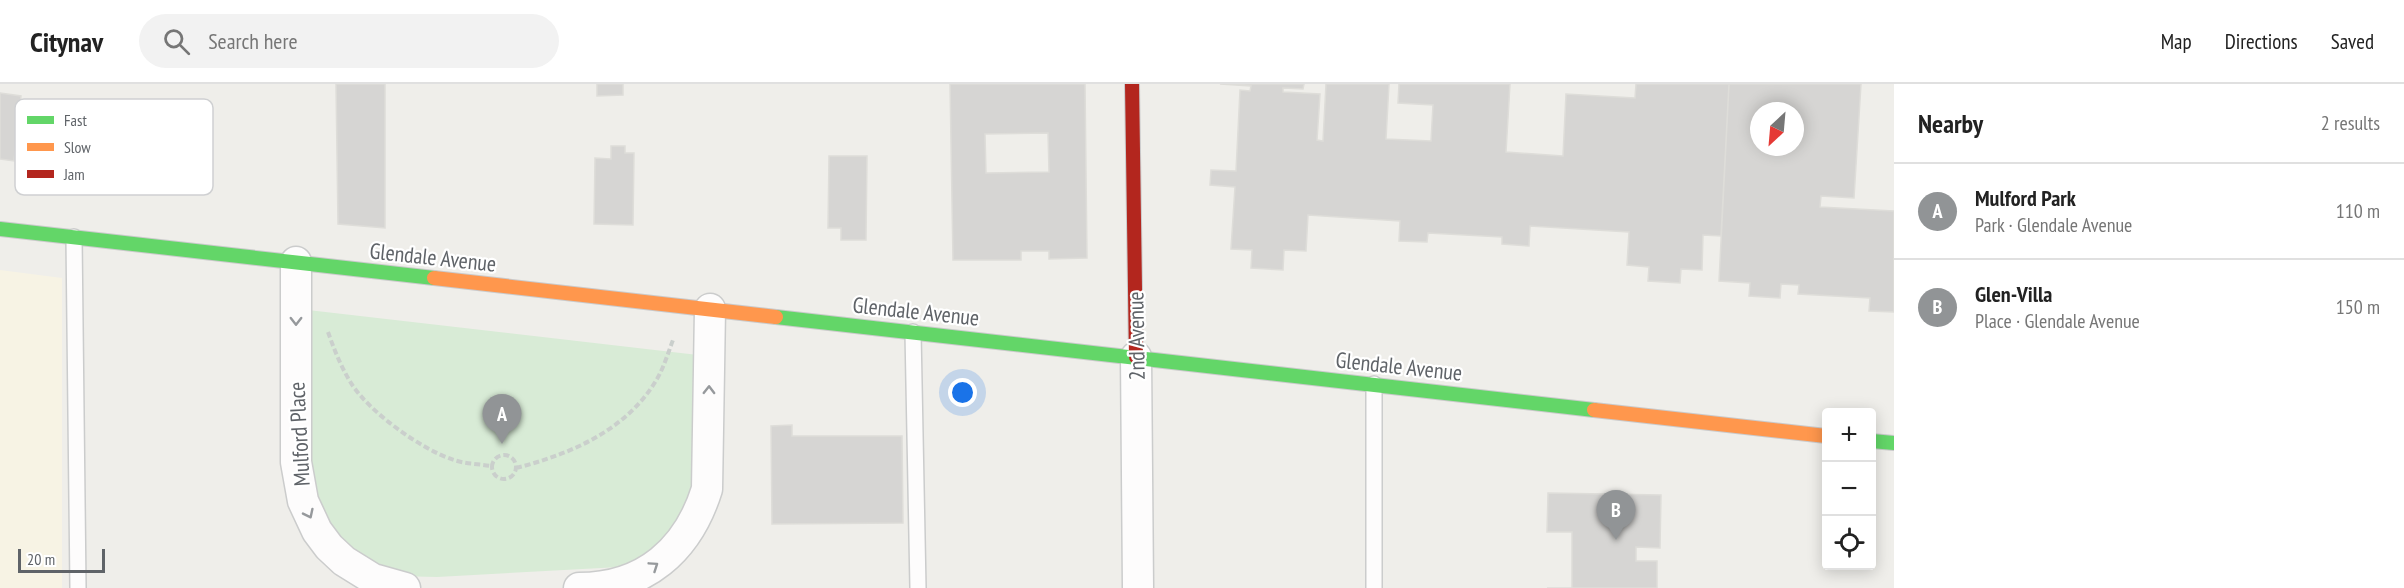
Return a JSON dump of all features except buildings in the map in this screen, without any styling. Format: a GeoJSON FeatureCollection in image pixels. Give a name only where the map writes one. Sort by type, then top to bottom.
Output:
{"type":"FeatureCollection","features":[{"type":"Feature","properties":{"kind":"street","name":"2nd Avenue"},"geometry":{"type":"LineString","coordinates":[[1132,84],[1138,588]]}},
{"type":"Feature","properties":{"kind":"street","name":"Glendale Avenue"},"geometry":{"type":"LineString","coordinates":[[0,229],[1822,435]]}},
{"type":"Feature","properties":{"kind":"street","name":"Mulford Place"},"geometry":{"type":"LineString","coordinates":[[296,262],[296,462],[303,501],[317,531],[344,561],[373,579],[405,588]]}},
{"type":"Feature","properties":{"kind":"street"},"geometry":{"type":"LineString","coordinates":[[579,588],[615,585],[651,568],[681,542],[701,508],[707,489],[710,309]]}},
{"type":"Feature","properties":{"kind":"street"},"geometry":{"type":"LineString","coordinates":[[1876,441],[1894,443]]}},
{"type":"Feature","properties":{"kind":"lane"},"geometry":{"type":"LineString","coordinates":[[74,237],[78,588]]}},
{"type":"Feature","properties":{"kind":"lane"},"geometry":{"type":"LineString","coordinates":[[913,332],[918,588]]}},
{"type":"Feature","properties":{"kind":"lane"},"geometry":{"type":"LineString","coordinates":[[1374,384],[1374,588]]}},
{"type":"Feature","properties":{"kind":"path"},"geometry":{"type":"LineString","coordinates":[[326,321],[327,331],[336,355],[352,385],[380,415],[425,446],[454,460],[491,466]]}},
{"type":"Feature","properties":{"kind":"path"},"geometry":{"type":"LineString","coordinates":[[516,468],[554,458],[611,430],[644,399],[658,377],[673,340]]}},
{"type":"Feature","properties":{"kind":"path"},"geometry":{"type":"LineString","coordinates":[[505,455],[513,458],[516,468],[511,477],[503,480],[496,477],[491,466],[494,459],[505,455]]}},
{"type":"Feature","properties":{"kind":"shaded area"},"geometry":{"type":"Polygon","coordinates":[[[0,270],[62,278],[62,588],[0,588],[0,270]]]}},
{"type":"Feature","properties":{"kind":"green space"},"geometry":{"type":"Polygon","coordinates":[[[308,310],[698,355],[697,454],[688,502],[678,523],[664,543],[655,551],[620,567],[437,577],[394,576],[328,534],[308,493],[308,310]]]}},
{"type":"Feature","properties":{"kind":"traffic: fast"},"geometry":{"type":"LineString","coordinates":[[0,229],[434,278]]}},
{"type":"Feature","properties":{"kind":"traffic: fast"},"geometry":{"type":"LineString","coordinates":[[776,317],[1594,410]]}},
{"type":"Feature","properties":{"kind":"traffic: fast"},"geometry":{"type":"LineString","coordinates":[[1876,441],[1894,443]]}},
{"type":"Feature","properties":{"kind":"traffic: slow"},"geometry":{"type":"LineString","coordinates":[[434,278],[776,317]]}},
{"type":"Feature","properties":{"kind":"traffic: slow"},"geometry":{"type":"LineString","coordinates":[[1594,410],[1822,436]]}},
{"type":"Feature","properties":{"kind":"traffic: jam"},"geometry":{"type":"LineString","coordinates":[[1132,84],[1136,357]]}},
{"type":"Feature","properties":{"kind":"place","name":"Mulford Park"},"geometry":{"type":"Point","coordinates":[502,444]}},
{"type":"Feature","properties":{"kind":"place","name":"Glen-Villa"},"geometry":{"type":"Point","coordinates":[1616,540]}}]}
